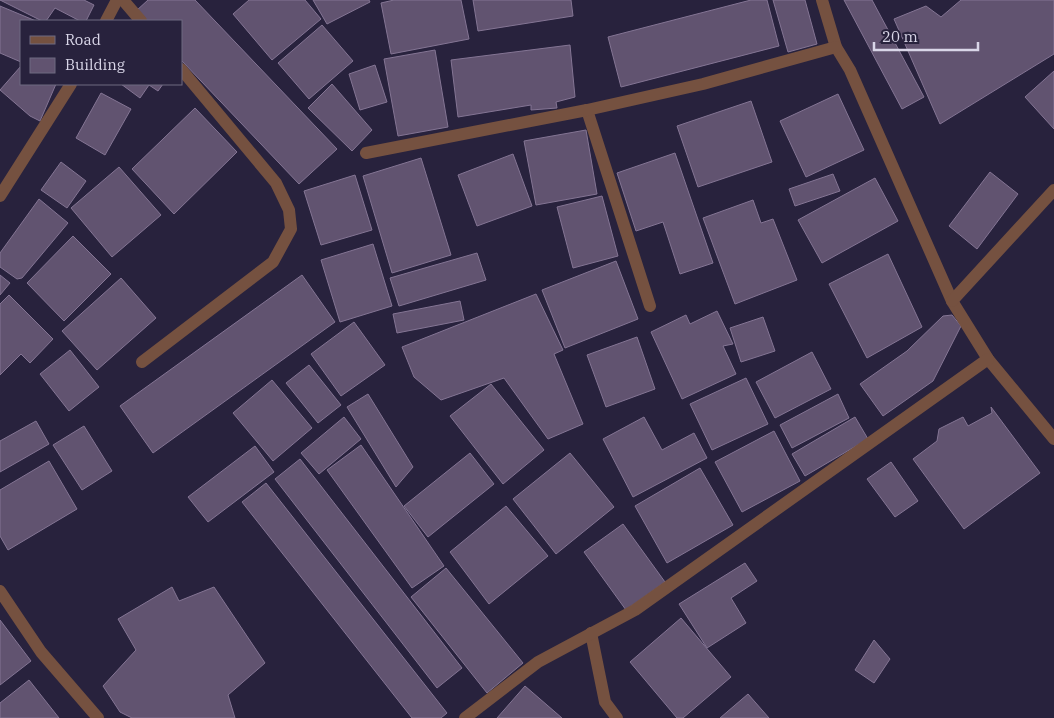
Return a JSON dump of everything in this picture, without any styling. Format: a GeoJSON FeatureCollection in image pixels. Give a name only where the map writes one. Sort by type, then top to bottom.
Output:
{"type":"FeatureCollection","features":[{"type":"Feature","properties":{"kind":"street"},"geometry":{"type":"LineString","coordinates":[[107,20],[117,0]]}},
{"type":"Feature","properties":{"kind":"street"},"geometry":{"type":"LineString","coordinates":[[123,0],[140,20]]}},
{"type":"Feature","properties":{"kind":"street"},"geometry":{"type":"LineString","coordinates":[[822,0],[836,47],[850,70],[952,301],[988,359],[1054,438]]}},
{"type":"Feature","properties":{"kind":"street"},"geometry":{"type":"LineString","coordinates":[[366,153],[587,110],[703,84],[836,47]]}},
{"type":"Feature","properties":{"kind":"street"},"geometry":{"type":"LineString","coordinates":[[142,362],[273,262],[291,229],[289,210],[276,183],[182,70]]}},
{"type":"Feature","properties":{"kind":"street"},"geometry":{"type":"LineString","coordinates":[[0,196],[70,85]]}},
{"type":"Feature","properties":{"kind":"street"},"geometry":{"type":"LineString","coordinates":[[587,110],[650,306]]}},
{"type":"Feature","properties":{"kind":"street"},"geometry":{"type":"LineString","coordinates":[[952,301],[1054,190]]}},
{"type":"Feature","properties":{"kind":"street"},"geometry":{"type":"LineString","coordinates":[[465,718],[538,662],[635,610],[988,359]]}},
{"type":"Feature","properties":{"kind":"street"},"geometry":{"type":"LineString","coordinates":[[0,591],[41,652],[98,718]]}},
{"type":"Feature","properties":{"kind":"street"},"geometry":{"type":"LineString","coordinates":[[591,634],[605,702],[617,718]]}},
{"type":"Feature","properties":{"kind":"building"},"geometry":{"type":"Polygon","coordinates":[[[0,0],[84,0],[94,5],[86,20],[78,20],[55,8],[47,20],[40,20],[0,0]]]}},
{"type":"Feature","properties":{"kind":"building"},"geometry":{"type":"Polygon","coordinates":[[[148,0],[195,0],[337,149],[299,184],[182,61],[182,20],[144,20],[136,11],[148,0]]]}},
{"type":"Feature","properties":{"kind":"building"},"geometry":{"type":"Polygon","coordinates":[[[249,0],[305,0],[321,19],[272,60],[233,14],[249,0]]]}},
{"type":"Feature","properties":{"kind":"building"},"geometry":{"type":"Polygon","coordinates":[[[313,0],[369,0],[370,2],[327,24],[313,0]]]}},
{"type":"Feature","properties":{"kind":"building"},"geometry":{"type":"Polygon","coordinates":[[[394,0],[461,0],[469,39],[391,54],[381,3],[394,0]]]}},
{"type":"Feature","properties":{"kind":"building"},"geometry":{"type":"Polygon","coordinates":[[[473,0],[571,0],[573,16],[478,31],[473,0]]]}},
{"type":"Feature","properties":{"kind":"building"},"geometry":{"type":"Polygon","coordinates":[[[751,0],[767,0],[779,46],[621,87],[608,37],[751,0]]]}},
{"type":"Feature","properties":{"kind":"building"},"geometry":{"type":"Polygon","coordinates":[[[773,0],[805,0],[817,44],[788,52],[773,0]]]}},
{"type":"Feature","properties":{"kind":"building"},"geometry":{"type":"Polygon","coordinates":[[[844,0],[872,0],[924,97],[902,109],[844,0]]]}},
{"type":"Feature","properties":{"kind":"building"},"geometry":{"type":"Polygon","coordinates":[[[961,0],[1054,0],[1054,54],[940,124],[894,19],[926,6],[941,17],[961,0]]]}},
{"type":"Feature","properties":{"kind":"building"},"geometry":{"type":"Polygon","coordinates":[[[0,6],[34,20],[20,20],[20,62],[0,53],[0,6]]]}},
{"type":"Feature","properties":{"kind":"building"},"geometry":{"type":"Polygon","coordinates":[[[322,25],[353,61],[309,99],[278,63],[322,25]]]}},
{"type":"Feature","properties":{"kind":"building"},"geometry":{"type":"Polygon","coordinates":[[[570,45],[575,97],[556,102],[557,108],[531,110],[531,105],[458,117],[451,60],[570,45]]]}},
{"type":"Feature","properties":{"kind":"building"},"geometry":{"type":"Polygon","coordinates":[[[435,50],[448,127],[398,136],[384,59],[435,50]]]}},
{"type":"Feature","properties":{"kind":"building"},"geometry":{"type":"Polygon","coordinates":[[[375,65],[387,102],[360,110],[349,74],[375,65]]]}},
{"type":"Feature","properties":{"kind":"building"},"geometry":{"type":"Polygon","coordinates":[[[20,67],[20,85],[56,85],[40,121],[30,116],[0,90],[20,67]]]}},
{"type":"Feature","properties":{"kind":"building"},"geometry":{"type":"Polygon","coordinates":[[[1054,71],[1054,129],[1025,97],[1054,71]]]}},
{"type":"Feature","properties":{"kind":"building"},"geometry":{"type":"Polygon","coordinates":[[[332,84],[372,130],[352,151],[308,108],[332,84]]]}},
{"type":"Feature","properties":{"kind":"building"},"geometry":{"type":"Polygon","coordinates":[[[122,85],[149,85],[140,98],[122,85]]]}},
{"type":"Feature","properties":{"kind":"building"},"geometry":{"type":"Polygon","coordinates":[[[149,85],[162,85],[158,91],[149,85]]]}},
{"type":"Feature","properties":{"kind":"building"},"geometry":{"type":"Polygon","coordinates":[[[101,93],[131,109],[105,155],[76,138],[101,93]]]}},
{"type":"Feature","properties":{"kind":"building"},"geometry":{"type":"Polygon","coordinates":[[[838,94],[864,150],[806,177],[780,121],[838,94]]]}},
{"type":"Feature","properties":{"kind":"building"},"geometry":{"type":"Polygon","coordinates":[[[751,101],[772,162],[698,187],[677,126],[751,101]]]}},
{"type":"Feature","properties":{"kind":"building"},"geometry":{"type":"Polygon","coordinates":[[[195,108],[237,152],[174,214],[132,169],[195,108]]]}},
{"type":"Feature","properties":{"kind":"building"},"geometry":{"type":"Polygon","coordinates":[[[586,130],[597,194],[536,205],[524,141],[586,130]]]}},
{"type":"Feature","properties":{"kind":"building"},"geometry":{"type":"Polygon","coordinates":[[[675,153],[713,263],[680,274],[663,222],[636,231],[617,173],[675,153]]]}},
{"type":"Feature","properties":{"kind":"building"},"geometry":{"type":"Polygon","coordinates":[[[513,154],[532,206],[477,226],[458,175],[513,154]]]}},
{"type":"Feature","properties":{"kind":"building"},"geometry":{"type":"Polygon","coordinates":[[[421,158],[451,255],[392,273],[363,176],[421,158]]]}},
{"type":"Feature","properties":{"kind":"building"},"geometry":{"type":"Polygon","coordinates":[[[61,162],[86,181],[67,208],[41,190],[61,162]]]}},
{"type":"Feature","properties":{"kind":"building"},"geometry":{"type":"Polygon","coordinates":[[[119,167],[161,215],[112,257],[71,208],[119,167]]]}},
{"type":"Feature","properties":{"kind":"building"},"geometry":{"type":"Polygon","coordinates":[[[990,172],[1018,194],[977,249],[949,226],[990,172]]]}},
{"type":"Feature","properties":{"kind":"building"},"geometry":{"type":"Polygon","coordinates":[[[833,174],[840,191],[795,206],[789,189],[833,174]]]}},
{"type":"Feature","properties":{"kind":"building"},"geometry":{"type":"Polygon","coordinates":[[[355,175],[372,230],[321,245],[304,191],[355,175]]]}},
{"type":"Feature","properties":{"kind":"building"},"geometry":{"type":"Polygon","coordinates":[[[875,178],[898,221],[822,263],[798,220],[875,178]]]}},
{"type":"Feature","properties":{"kind":"building"},"geometry":{"type":"Polygon","coordinates":[[[602,196],[618,256],[573,268],[557,207],[602,196]]]}},
{"type":"Feature","properties":{"kind":"building"},"geometry":{"type":"Polygon","coordinates":[[[39,199],[68,223],[22,278],[17,279],[0,267],[0,253],[39,199]]]}},
{"type":"Feature","properties":{"kind":"building"},"geometry":{"type":"Polygon","coordinates":[[[753,200],[761,223],[773,219],[797,280],[735,304],[703,218],[753,200]]]}},
{"type":"Feature","properties":{"kind":"building"},"geometry":{"type":"Polygon","coordinates":[[[73,236],[111,274],[64,321],[27,283],[73,236]]]}},
{"type":"Feature","properties":{"kind":"building"},"geometry":{"type":"Polygon","coordinates":[[[373,244],[392,306],[340,322],[321,260],[373,244]]]}},
{"type":"Feature","properties":{"kind":"building"},"geometry":{"type":"Polygon","coordinates":[[[477,253],[486,280],[399,306],[390,278],[477,253]]]}},
{"type":"Feature","properties":{"kind":"building"},"geometry":{"type":"Polygon","coordinates":[[[888,254],[922,327],[867,358],[829,284],[888,254]]]}},
{"type":"Feature","properties":{"kind":"building"},"geometry":{"type":"Polygon","coordinates":[[[616,261],[638,319],[565,348],[542,290],[616,261]]]}},
{"type":"Feature","properties":{"kind":"building"},"geometry":{"type":"Polygon","coordinates":[[[0,275],[10,283],[0,295],[0,275]]]}},
{"type":"Feature","properties":{"kind":"building"},"geometry":{"type":"Polygon","coordinates":[[[302,275],[335,322],[153,453],[120,406],[302,275]]]}},
{"type":"Feature","properties":{"kind":"building"},"geometry":{"type":"Polygon","coordinates":[[[121,278],[156,318],[97,370],[62,331],[121,278]]]}},
{"type":"Feature","properties":{"kind":"building"},"geometry":{"type":"Polygon","coordinates":[[[536,294],[563,350],[554,354],[583,424],[548,439],[504,378],[441,400],[414,377],[402,347],[536,294]]]}},
{"type":"Feature","properties":{"kind":"building"},"geometry":{"type":"Polygon","coordinates":[[[9,295],[53,339],[30,363],[21,354],[0,375],[0,304],[9,295]]]}},
{"type":"Feature","properties":{"kind":"building"},"geometry":{"type":"Polygon","coordinates":[[[460,301],[464,320],[397,333],[393,314],[460,301]]]}},
{"type":"Feature","properties":{"kind":"building"},"geometry":{"type":"Polygon","coordinates":[[[717,311],[733,344],[723,346],[736,374],[682,399],[651,332],[686,315],[690,324],[717,311]]]}},
{"type":"Feature","properties":{"kind":"building"},"geometry":{"type":"Polygon","coordinates":[[[952,315],[961,326],[933,381],[883,416],[860,384],[907,351],[943,316],[952,315]]]}},
{"type":"Feature","properties":{"kind":"building"},"geometry":{"type":"Polygon","coordinates":[[[763,317],[775,351],[741,362],[730,328],[763,317]]]}},
{"type":"Feature","properties":{"kind":"building"},"geometry":{"type":"Polygon","coordinates":[[[354,322],[385,365],[341,396],[311,354],[354,322]]]}},
{"type":"Feature","properties":{"kind":"building"},"geometry":{"type":"Polygon","coordinates":[[[637,337],[655,389],[606,407],[587,355],[637,337]]]}},
{"type":"Feature","properties":{"kind":"building"},"geometry":{"type":"Polygon","coordinates":[[[70,350],[99,387],[69,411],[40,374],[70,350]]]}},
{"type":"Feature","properties":{"kind":"building"},"geometry":{"type":"Polygon","coordinates":[[[812,352],[831,389],[775,418],[756,382],[812,352]]]}},
{"type":"Feature","properties":{"kind":"building"},"geometry":{"type":"Polygon","coordinates":[[[309,365],[341,405],[318,423],[286,383],[309,365]]]}},
{"type":"Feature","properties":{"kind":"building"},"geometry":{"type":"Polygon","coordinates":[[[746,378],[768,424],[712,450],[690,404],[746,378]]]}},
{"type":"Feature","properties":{"kind":"building"},"geometry":{"type":"Polygon","coordinates":[[[272,380],[312,428],[273,461],[233,413],[272,380]]]}},
{"type":"Feature","properties":{"kind":"building"},"geometry":{"type":"Polygon","coordinates":[[[491,384],[544,450],[503,484],[450,416],[491,384]]]}},
{"type":"Feature","properties":{"kind":"building"},"geometry":{"type":"Polygon","coordinates":[[[368,394],[413,467],[396,487],[347,407],[368,394]]]}},
{"type":"Feature","properties":{"kind":"building"},"geometry":{"type":"Polygon","coordinates":[[[838,394],[849,418],[792,448],[780,425],[838,394]]]}},
{"type":"Feature","properties":{"kind":"building"},"geometry":{"type":"Polygon","coordinates":[[[991,407],[1040,473],[964,529],[913,459],[937,441],[939,429],[963,417],[968,426],[992,413],[991,407]]]}},
{"type":"Feature","properties":{"kind":"building"},"geometry":{"type":"Polygon","coordinates":[[[344,417],[361,439],[319,474],[301,453],[344,417]]]}},
{"type":"Feature","properties":{"kind":"building"},"geometry":{"type":"Polygon","coordinates":[[[644,417],[662,450],[694,433],[707,458],[633,497],[603,439],[644,417]]]}},
{"type":"Feature","properties":{"kind":"building"},"geometry":{"type":"Polygon","coordinates":[[[855,417],[868,439],[805,476],[792,454],[855,417]]]}},
{"type":"Feature","properties":{"kind":"building"},"geometry":{"type":"Polygon","coordinates":[[[36,421],[49,444],[0,472],[0,441],[36,421]]]}},
{"type":"Feature","properties":{"kind":"building"},"geometry":{"type":"Polygon","coordinates":[[[84,426],[112,471],[82,490],[53,445],[84,426]]]}},
{"type":"Feature","properties":{"kind":"building"},"geometry":{"type":"Polygon","coordinates":[[[774,431],[800,481],[742,512],[715,462],[774,431]]]}},
{"type":"Feature","properties":{"kind":"building"},"geometry":{"type":"Polygon","coordinates":[[[361,445],[444,566],[412,588],[327,470],[361,445]]]}},
{"type":"Feature","properties":{"kind":"building"},"geometry":{"type":"Polygon","coordinates":[[[255,446],[274,472],[208,522],[188,497],[255,446]]]}},
{"type":"Feature","properties":{"kind":"building"},"geometry":{"type":"Polygon","coordinates":[[[470,453],[494,484],[428,537],[404,506],[470,453]]]}},
{"type":"Feature","properties":{"kind":"building"},"geometry":{"type":"Polygon","coordinates":[[[570,453],[614,507],[556,554],[513,499],[570,453]]]}},
{"type":"Feature","properties":{"kind":"building"},"geometry":{"type":"Polygon","coordinates":[[[300,459],[462,668],[437,688],[275,479],[300,459]]]}},
{"type":"Feature","properties":{"kind":"building"},"geometry":{"type":"Polygon","coordinates":[[[49,461],[77,509],[8,550],[0,536],[0,490],[49,461]]]}},
{"type":"Feature","properties":{"kind":"building"},"geometry":{"type":"Polygon","coordinates":[[[891,462],[918,501],[895,517],[867,479],[891,462]]]}},
{"type":"Feature","properties":{"kind":"building"},"geometry":{"type":"Polygon","coordinates":[[[700,468],[733,525],[667,563],[635,506],[700,468]]]}},
{"type":"Feature","properties":{"kind":"building"},"geometry":{"type":"Polygon","coordinates":[[[266,483],[447,713],[441,718],[412,718],[242,502],[266,483]]]}},
{"type":"Feature","properties":{"kind":"building"},"geometry":{"type":"Polygon","coordinates":[[[506,506],[548,556],[489,604],[450,552],[506,506]]]}},
{"type":"Feature","properties":{"kind":"building"},"geometry":{"type":"Polygon","coordinates":[[[623,524],[665,582],[626,610],[584,552],[623,524]]]}},
{"type":"Feature","properties":{"kind":"building"},"geometry":{"type":"Polygon","coordinates":[[[745,563],[757,581],[731,598],[746,623],[707,648],[679,604],[745,563]]]}},
{"type":"Feature","properties":{"kind":"building"},"geometry":{"type":"Polygon","coordinates":[[[446,568],[523,663],[487,693],[411,597],[446,568]]]}},
{"type":"Feature","properties":{"kind":"building"},"geometry":{"type":"Polygon","coordinates":[[[172,587],[179,601],[214,587],[265,663],[228,695],[235,718],[132,718],[120,712],[103,686],[136,650],[118,619],[172,587]]]}},
{"type":"Feature","properties":{"kind":"building"},"geometry":{"type":"Polygon","coordinates":[[[681,618],[731,677],[683,718],[677,718],[630,662],[681,618]]]}},
{"type":"Feature","properties":{"kind":"building"},"geometry":{"type":"Polygon","coordinates":[[[0,620],[31,661],[0,685],[0,620]]]}},
{"type":"Feature","properties":{"kind":"building"},"geometry":{"type":"Polygon","coordinates":[[[874,640],[890,659],[874,683],[855,670],[874,640]]]}},
{"type":"Feature","properties":{"kind":"building"},"geometry":{"type":"Polygon","coordinates":[[[29,680],[59,718],[0,718],[0,703],[29,680]]]}},
{"type":"Feature","properties":{"kind":"building"},"geometry":{"type":"Polygon","coordinates":[[[525,686],[562,718],[497,718],[525,686]]]}},
{"type":"Feature","properties":{"kind":"building"},"geometry":{"type":"Polygon","coordinates":[[[748,694],[769,718],[720,718],[748,694]]]}}]}
